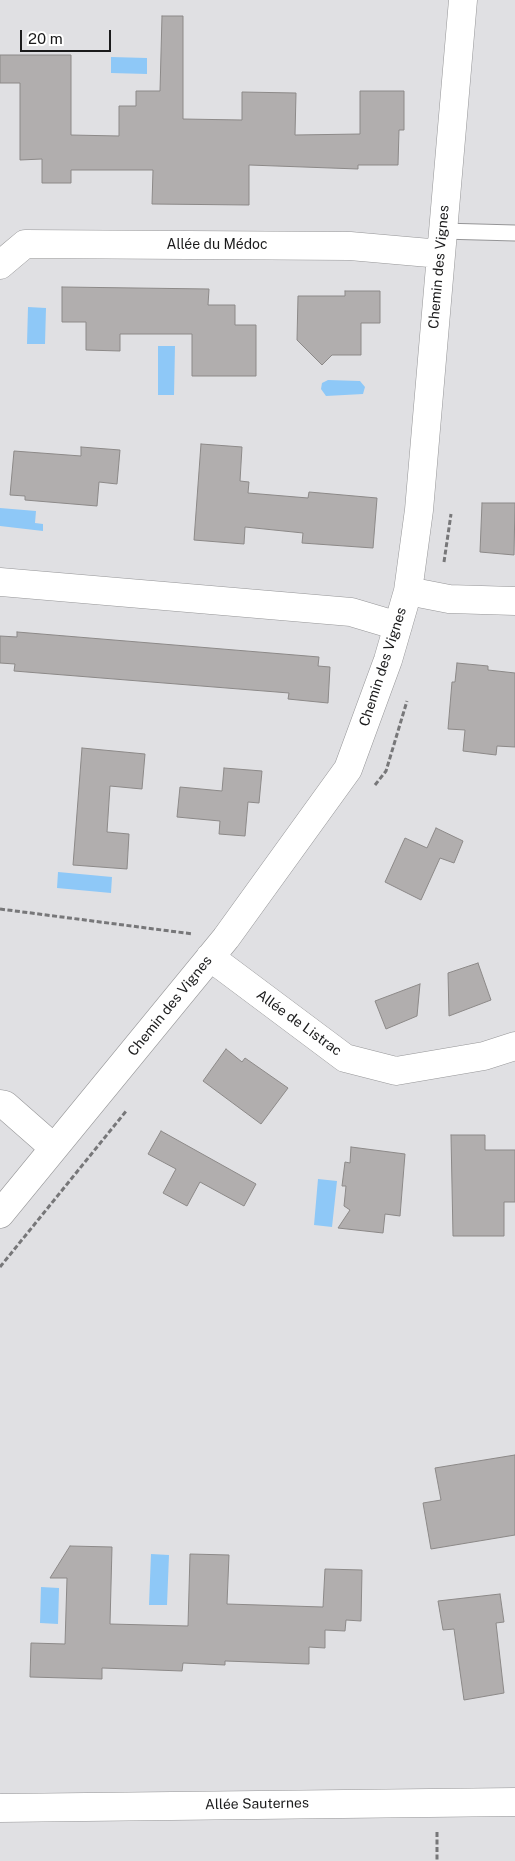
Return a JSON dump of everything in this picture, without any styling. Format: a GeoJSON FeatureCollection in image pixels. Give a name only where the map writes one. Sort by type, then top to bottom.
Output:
{"type":"FeatureCollection","features":[{"type":"Feature","properties":{"kind":"street","name":"Chemin des Vignes"},"geometry":{"type":"LineString","coordinates":[[0,1214],[218,948],[348,769],[388,660],[408,591],[419,510],[463,0]]}},
{"type":"Feature","properties":{"kind":"street","name":"Allée du Médoc"},"geometry":{"type":"LineString","coordinates":[[0,266],[25,244],[350,246],[441,242]]}},
{"type":"Feature","properties":{"kind":"street"},"geometry":{"type":"LineString","coordinates":[[0,582],[351,612],[398,626]]}},
{"type":"Feature","properties":{"kind":"street"},"geometry":{"type":"LineString","coordinates":[[408,591],[438,597],[515,601]]}},
{"type":"Feature","properties":{"kind":"street","name":"Allée de Listrac"},"geometry":{"type":"LineString","coordinates":[[218,948],[345,1058],[396,1071],[484,1056],[515,1046]]}},
{"type":"Feature","properties":{"kind":"street"},"geometry":{"type":"LineString","coordinates":[[0,1104],[5,1105],[54,1148]]}},
{"type":"Feature","properties":{"kind":"street","name":"Allée Sauternes"},"geometry":{"type":"LineString","coordinates":[[0,1808],[515,1802]]}},
{"type":"Feature","properties":{"kind":"lane"},"geometry":{"type":"LineString","coordinates":[[441,242],[515,233]]}},
{"type":"Feature","properties":{"kind":"path"},"geometry":{"type":"LineString","coordinates":[[438,597],[449,536],[451,508]]}},
{"type":"Feature","properties":{"kind":"path"},"geometry":{"type":"LineString","coordinates":[[374,787],[386,771],[408,698]]}},
{"type":"Feature","properties":{"kind":"path"},"geometry":{"type":"LineString","coordinates":[[0,909],[218,948]]}},
{"type":"Feature","properties":{"kind":"path"},"geometry":{"type":"LineString","coordinates":[[0,1267],[132,1104]]}},
{"type":"Feature","properties":{"kind":"path"},"geometry":{"type":"LineString","coordinates":[[437,1825],[437,1861]]}},
{"type":"Feature","properties":{"kind":"water"},"geometry":{"type":"Polygon","coordinates":[[[111,57],[147,58],[147,74],[111,73],[111,57]]]}},
{"type":"Feature","properties":{"kind":"water"},"geometry":{"type":"Polygon","coordinates":[[[28,307],[46,308],[45,344],[27,344],[28,307]]]}},
{"type":"Feature","properties":{"kind":"water"},"geometry":{"type":"Polygon","coordinates":[[[158,346],[175,346],[174,395],[158,395],[158,346]]]}},
{"type":"Feature","properties":{"kind":"water"},"geometry":{"type":"Polygon","coordinates":[[[328,380],[360,381],[365,387],[363,394],[326,396],[321,389],[322,383],[328,380]]]}},
{"type":"Feature","properties":{"kind":"water"},"geometry":{"type":"Polygon","coordinates":[[[0,508],[36,511],[35,523],[43,524],[43,531],[0,526],[0,508]]]}},
{"type":"Feature","properties":{"kind":"water"},"geometry":{"type":"Polygon","coordinates":[[[58,872],[112,877],[111,893],[57,888],[58,872]]]}},
{"type":"Feature","properties":{"kind":"water"},"geometry":{"type":"Polygon","coordinates":[[[318,1179],[337,1181],[332,1227],[314,1225],[318,1179]]]}},
{"type":"Feature","properties":{"kind":"water"},"geometry":{"type":"Polygon","coordinates":[[[151,1554],[169,1555],[167,1605],[149,1605],[151,1554]]]}},
{"type":"Feature","properties":{"kind":"water"},"geometry":{"type":"Polygon","coordinates":[[[41,1587],[59,1588],[58,1624],[40,1623],[41,1587]]]}},
{"type":"Feature","properties":{"kind":"building"},"geometry":{"type":"Polygon","coordinates":[[[162,16],[183,16],[183,119],[242,120],[242,92],[296,93],[295,135],[360,134],[360,91],[404,91],[404,130],[399,130],[398,165],[358,165],[358,169],[249,165],[249,205],[152,204],[153,170],[71,170],[71,183],[42,183],[42,159],[20,160],[20,83],[0,83],[0,55],[71,55],[71,135],[119,136],[119,106],[136,106],[136,91],[160,91],[162,16]]]}},
{"type":"Feature","properties":{"kind":"building"},"geometry":{"type":"Polygon","coordinates":[[[62,287],[209,289],[208,305],[235,305],[235,325],[256,325],[256,376],[192,376],[192,334],[120,334],[120,351],[86,350],[86,322],[62,322],[62,287]]]}},
{"type":"Feature","properties":{"kind":"building"},"geometry":{"type":"Polygon","coordinates":[[[345,291],[380,291],[380,323],[361,323],[361,355],[332,355],[322,365],[297,340],[298,296],[345,296],[345,291]]]}},
{"type":"Feature","properties":{"kind":"building"},"geometry":{"type":"Polygon","coordinates":[[[201,444],[242,447],[240,481],[249,482],[248,493],[308,498],[309,492],[377,498],[373,548],[302,543],[303,533],[245,527],[244,544],[194,540],[201,444]]]}},
{"type":"Feature","properties":{"kind":"building"},"geometry":{"type":"Polygon","coordinates":[[[81,447],[120,450],[117,484],[99,482],[97,506],[25,500],[25,496],[10,495],[14,451],[81,456],[81,447]]]}},
{"type":"Feature","properties":{"kind":"building"},"geometry":{"type":"Polygon","coordinates":[[[482,503],[515,503],[514,555],[480,552],[482,503]]]}},
{"type":"Feature","properties":{"kind":"building"},"geometry":{"type":"Polygon","coordinates":[[[17,632],[319,657],[318,666],[330,667],[328,703],[288,699],[289,693],[14,671],[15,664],[0,663],[0,636],[17,637],[17,632]]]}},
{"type":"Feature","properties":{"kind":"building"},"geometry":{"type":"Polygon","coordinates":[[[457,663],[488,666],[488,670],[515,673],[515,747],[497,746],[496,755],[463,751],[465,730],[448,729],[452,682],[455,682],[457,663]]]}},
{"type":"Feature","properties":{"kind":"building"},"geometry":{"type":"Polygon","coordinates":[[[82,748],[145,754],[142,789],[110,786],[107,832],[129,834],[127,869],[73,865],[82,748]]]}},
{"type":"Feature","properties":{"kind":"building"},"geometry":{"type":"Polygon","coordinates":[[[224,768],[262,771],[259,803],[248,802],[245,836],[219,834],[220,821],[177,817],[180,787],[222,791],[224,768]]]}},
{"type":"Feature","properties":{"kind":"building"},"geometry":{"type":"Polygon","coordinates":[[[436,828],[463,841],[454,863],[440,858],[421,900],[385,882],[405,838],[427,848],[436,828]]]}},
{"type":"Feature","properties":{"kind":"building"},"geometry":{"type":"Polygon","coordinates":[[[478,963],[491,1000],[449,1016],[448,973],[478,963]]]}},
{"type":"Feature","properties":{"kind":"building"},"geometry":{"type":"Polygon","coordinates":[[[420,984],[417,1016],[386,1029],[375,1001],[420,984]]]}},
{"type":"Feature","properties":{"kind":"building"},"geometry":{"type":"Polygon","coordinates":[[[226,1049],[242,1062],[245,1058],[288,1088],[261,1124],[203,1081],[226,1049]]]}},
{"type":"Feature","properties":{"kind":"building"},"geometry":{"type":"Polygon","coordinates":[[[161,1131],[256,1184],[244,1206],[200,1182],[187,1206],[163,1193],[176,1169],[148,1154],[161,1131]]]}},
{"type":"Feature","properties":{"kind":"building"},"geometry":{"type":"Polygon","coordinates":[[[451,1135],[485,1135],[485,1150],[515,1150],[515,1202],[504,1202],[504,1236],[453,1236],[451,1135]]]}},
{"type":"Feature","properties":{"kind":"building"},"geometry":{"type":"Polygon","coordinates":[[[351,1147],[405,1154],[400,1216],[385,1214],[383,1233],[338,1228],[350,1210],[344,1206],[346,1186],[342,1186],[345,1162],[350,1163],[351,1147]]]}},
{"type":"Feature","properties":{"kind":"building"},"geometry":{"type":"Polygon","coordinates":[[[515,1455],[515,1535],[431,1549],[423,1503],[441,1500],[435,1468],[515,1455]]]}},
{"type":"Feature","properties":{"kind":"building"},"geometry":{"type":"Polygon","coordinates":[[[70,1546],[112,1547],[110,1624],[188,1626],[190,1554],[229,1555],[227,1604],[323,1607],[325,1569],[362,1570],[361,1621],[346,1620],[345,1631],[325,1630],[325,1648],[309,1647],[309,1664],[225,1661],[225,1665],[183,1663],[182,1671],[102,1668],[102,1679],[30,1677],[31,1643],[65,1644],[67,1578],[50,1578],[70,1546]]]}},
{"type":"Feature","properties":{"kind":"building"},"geometry":{"type":"Polygon","coordinates":[[[500,1594],[504,1622],[496,1623],[504,1693],[464,1700],[454,1629],[443,1630],[438,1601],[500,1594]]]}}]}
